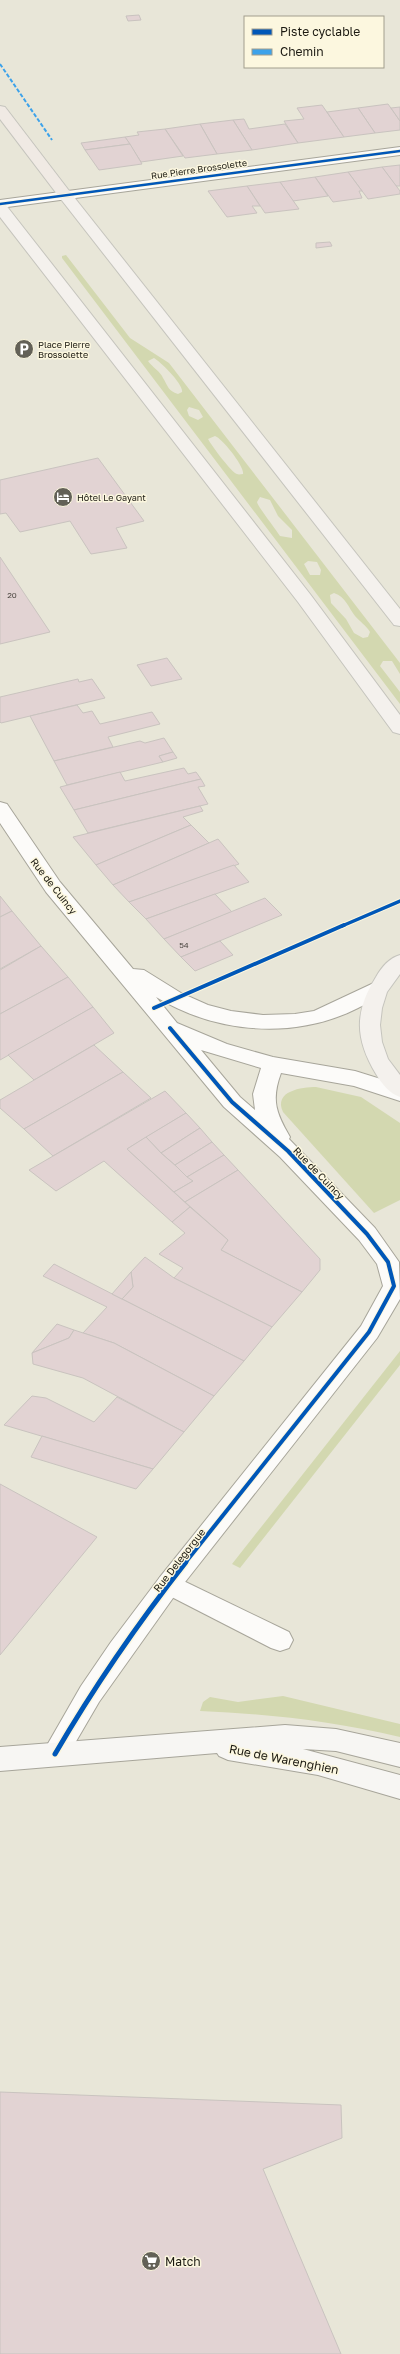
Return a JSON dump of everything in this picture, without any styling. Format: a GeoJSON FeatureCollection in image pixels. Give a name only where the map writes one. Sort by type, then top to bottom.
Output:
{"type":"FeatureCollection","features":[{"type":"Feature","properties":{"kind":"highway"},"geometry":{"type":"LineString","coordinates":[[0,110],[66,195]]}},
{"type":"Feature","properties":{"kind":"main road"},"geometry":{"type":"LineString","coordinates":[[66,195],[400,621]]}},
{"type":"Feature","properties":{"kind":"main road"},"geometry":{"type":"LineString","coordinates":[[0,205],[304,598],[400,728]]}},
{"type":"Feature","properties":{"kind":"main road"},"geometry":{"type":"LineString","coordinates":[[400,962],[378,988],[369,1011],[369,1037],[379,1062],[400,1088]]}},
{"type":"Feature","properties":{"kind":"main road","name":"Rue de Warenghien"},"geometry":{"type":"LineString","coordinates":[[0,1760],[190,1742],[285,1736],[312,1737],[343,1741],[400,1756]]}},
{"type":"Feature","properties":{"kind":"main road","name":"Rue de Warenghien"},"geometry":{"type":"LineString","coordinates":[[190,1742],[318,1763],[400,1787]]}},
{"type":"Feature","properties":{"kind":"street","name":"Rue Pierre Brossolette"},"geometry":{"type":"LineString","coordinates":[[0,205],[400,151]]}},
{"type":"Feature","properties":{"kind":"street","name":"Rue de Cuincy"},"geometry":{"type":"LineString","coordinates":[[0,808],[53,887],[115,959],[232,1102],[288,1151],[379,1248],[388,1262],[394,1286]]}},
{"type":"Feature","properties":{"kind":"street","name":"Rue de Cuincy"},"geometry":{"type":"LineString","coordinates":[[115,959],[160,991],[188,1006],[249,1021],[268,1023],[309,1019],[349,1005],[378,988]]}},
{"type":"Feature","properties":{"kind":"street","name":"Rue de Cuincy"},"geometry":{"type":"LineString","coordinates":[[170,1028],[202,1043],[273,1064],[355,1078],[400,1093]]}},
{"type":"Feature","properties":{"kind":"street","name":"Rue de Cuincy"},"geometry":{"type":"LineString","coordinates":[[273,1064],[264,1090],[263,1103],[266,1114],[288,1151]]}},
{"type":"Feature","properties":{"kind":"street","name":"Rue Delegorgue"},"geometry":{"type":"LineString","coordinates":[[55,1754],[90,1694],[169,1584],[369,1332],[388,1300],[394,1286]]}},
{"type":"Feature","properties":{"kind":"street"},"geometry":{"type":"LineString","coordinates":[[169,1584],[280,1640]]}},
{"type":"Feature","properties":{"kind":"green space"},"geometry":{"type":"Polygon","coordinates":[[[66,255],[130,338],[169,363],[400,663],[400,674],[392,661],[383,661],[380,666],[400,692],[400,704],[62,258],[62,256],[66,255]],[[154,358],[148,361],[162,376],[170,390],[178,394],[182,392],[182,389],[176,379],[162,364],[154,358]],[[189,407],[187,410],[189,416],[198,420],[203,417],[199,410],[189,407]],[[215,436],[208,439],[234,472],[237,474],[243,474],[243,470],[237,459],[223,442],[215,436]],[[260,497],[257,502],[280,536],[292,538],[292,530],[278,516],[270,500],[260,497]],[[308,561],[304,564],[310,575],[320,575],[321,570],[317,562],[308,561]],[[334,593],[330,595],[331,603],[346,619],[354,633],[363,638],[368,637],[370,632],[355,616],[341,597],[334,593]]]}},
{"type":"Feature","properties":{"kind":"green space"},"geometry":{"type":"Polygon","coordinates":[[[316,1087],[361,1097],[400,1123],[400,1200],[374,1213],[283,1112],[281,1105],[282,1099],[285,1095],[297,1089],[316,1087]]]}},
{"type":"Feature","properties":{"kind":"green space"},"geometry":{"type":"Polygon","coordinates":[[[400,1351],[400,1365],[240,1568],[232,1564],[400,1351]]]}},
{"type":"Feature","properties":{"kind":"green space"},"geometry":{"type":"Polygon","coordinates":[[[283,1696],[400,1724],[400,1737],[375,1731],[300,1719],[200,1711],[203,1702],[210,1697],[238,1702],[283,1696]]]}},
{"type":"Feature","properties":{"kind":"building"},"geometry":{"type":"Polygon","coordinates":[[[139,15],[141,20],[128,21],[126,16],[139,15]]]}},
{"type":"Feature","properties":{"kind":"building"},"geometry":{"type":"Polygon","coordinates":[[[388,104],[400,121],[400,130],[375,133],[358,108],[388,104]]]}},
{"type":"Feature","properties":{"kind":"building"},"geometry":{"type":"Polygon","coordinates":[[[322,105],[344,137],[298,143],[284,121],[304,119],[297,108],[322,105]]]}},
{"type":"Feature","properties":{"kind":"building"},"geometry":{"type":"Polygon","coordinates":[[[400,107],[400,121],[391,108],[400,107]]]}},
{"type":"Feature","properties":{"kind":"building"},"geometry":{"type":"Polygon","coordinates":[[[358,108],[375,133],[344,137],[327,112],[358,108]]]}},
{"type":"Feature","properties":{"kind":"building"},"geometry":{"type":"Polygon","coordinates":[[[244,119],[249,129],[285,124],[298,143],[252,150],[233,120],[244,119]]]}},
{"type":"Feature","properties":{"kind":"building"},"geometry":{"type":"Polygon","coordinates":[[[233,120],[252,150],[217,154],[200,124],[233,120]]]}},
{"type":"Feature","properties":{"kind":"building"},"geometry":{"type":"Polygon","coordinates":[[[200,124],[217,154],[185,158],[165,129],[200,124]]]}},
{"type":"Feature","properties":{"kind":"building"},"geometry":{"type":"Polygon","coordinates":[[[165,129],[183,156],[141,162],[125,137],[139,135],[137,132],[165,129]]]}},
{"type":"Feature","properties":{"kind":"building"},"geometry":{"type":"Polygon","coordinates":[[[125,137],[130,144],[85,150],[81,143],[125,137]]]}},
{"type":"Feature","properties":{"kind":"building"},"geometry":{"type":"Polygon","coordinates":[[[130,144],[142,164],[99,170],[85,150],[130,144]]]}},
{"type":"Feature","properties":{"kind":"building"},"geometry":{"type":"Polygon","coordinates":[[[400,165],[400,186],[396,186],[382,167],[400,165]]]}},
{"type":"Feature","properties":{"kind":"building"},"geometry":{"type":"Polygon","coordinates":[[[382,167],[400,191],[400,194],[368,199],[348,172],[382,167]]]}},
{"type":"Feature","properties":{"kind":"building"},"geometry":{"type":"Polygon","coordinates":[[[348,172],[362,191],[359,191],[362,198],[333,202],[315,177],[348,172]]]}},
{"type":"Feature","properties":{"kind":"building"},"geometry":{"type":"Polygon","coordinates":[[[315,177],[328,196],[293,201],[280,182],[315,177]]]}},
{"type":"Feature","properties":{"kind":"building"},"geometry":{"type":"Polygon","coordinates":[[[280,182],[299,209],[265,213],[247,186],[280,182]]]}},
{"type":"Feature","properties":{"kind":"building"},"geometry":{"type":"Polygon","coordinates":[[[247,186],[260,206],[252,206],[257,213],[227,217],[208,191],[247,186]]]}},
{"type":"Feature","properties":{"kind":"building"},"geometry":{"type":"Polygon","coordinates":[[[330,242],[332,246],[316,248],[316,243],[330,242]]]}},
{"type":"Feature","properties":{"kind":"building","name":"Hôtel Le Gayant"},"geometry":{"type":"Polygon","coordinates":[[[98,458],[144,521],[116,528],[127,548],[91,554],[70,521],[20,532],[6,513],[0,514],[0,480],[98,458]]]}},
{"type":"Feature","properties":{"kind":"building"},"geometry":{"type":"Polygon","coordinates":[[[0,557],[50,632],[0,644],[0,557]]]}},
{"type":"Feature","properties":{"kind":"building"},"geometry":{"type":"Polygon","coordinates":[[[167,658],[182,679],[151,686],[137,665],[167,658]]]}},
{"type":"Feature","properties":{"kind":"building"},"geometry":{"type":"Polygon","coordinates":[[[78,679],[79,682],[92,679],[105,698],[0,722],[0,697],[78,679]]]}},
{"type":"Feature","properties":{"kind":"building"},"geometry":{"type":"Polygon","coordinates":[[[77,705],[83,713],[92,711],[100,724],[152,712],[160,724],[108,737],[113,747],[54,761],[30,716],[77,705]]]}},
{"type":"Feature","properties":{"kind":"building"},"geometry":{"type":"Polygon","coordinates":[[[164,738],[173,752],[159,756],[163,762],[67,785],[54,761],[140,741],[145,743],[164,738]]]}},
{"type":"Feature","properties":{"kind":"building"},"geometry":{"type":"Polygon","coordinates":[[[173,752],[177,758],[163,762],[159,756],[173,752]]]}},
{"type":"Feature","properties":{"kind":"building"},"geometry":{"type":"Polygon","coordinates":[[[184,768],[188,774],[196,772],[201,779],[74,810],[60,787],[120,772],[125,781],[184,768]]]}},
{"type":"Feature","properties":{"kind":"building"},"geometry":{"type":"Polygon","coordinates":[[[201,779],[205,786],[198,787],[208,804],[88,833],[74,810],[201,779]]]}},
{"type":"Feature","properties":{"kind":"building"},"geometry":{"type":"Polygon","coordinates":[[[200,806],[203,811],[183,817],[191,825],[96,865],[73,837],[200,806]]]}},
{"type":"Feature","properties":{"kind":"building"},"geometry":{"type":"Polygon","coordinates":[[[191,825],[209,843],[113,885],[96,865],[191,825]]]}},
{"type":"Feature","properties":{"kind":"building"},"geometry":{"type":"Polygon","coordinates":[[[218,839],[239,864],[129,902],[113,885],[218,839]]]}},
{"type":"Feature","properties":{"kind":"building"},"geometry":{"type":"Polygon","coordinates":[[[234,865],[249,882],[146,919],[129,902],[234,865]]]}},
{"type":"Feature","properties":{"kind":"building"},"geometry":{"type":"Polygon","coordinates":[[[215,894],[232,912],[164,939],[146,919],[215,894]]]}},
{"type":"Feature","properties":{"kind":"building"},"geometry":{"type":"Polygon","coordinates":[[[0,896],[12,911],[0,917],[0,896]]]}},
{"type":"Feature","properties":{"kind":"building"},"geometry":{"type":"Polygon","coordinates":[[[265,898],[282,915],[181,957],[164,939],[265,898]]]}},
{"type":"Feature","properties":{"kind":"building"},"geometry":{"type":"Polygon","coordinates":[[[12,911],[41,946],[0,969],[0,917],[12,911]]]}},
{"type":"Feature","properties":{"kind":"building"},"geometry":{"type":"Polygon","coordinates":[[[220,941],[233,955],[195,971],[181,957],[220,941]]]}},
{"type":"Feature","properties":{"kind":"building"},"geometry":{"type":"Polygon","coordinates":[[[41,946],[68,977],[0,1014],[0,970],[41,946]]]}},
{"type":"Feature","properties":{"kind":"building"},"geometry":{"type":"Polygon","coordinates":[[[68,977],[93,1007],[0,1060],[0,1014],[68,977]]]}},
{"type":"Feature","properties":{"kind":"building"},"geometry":{"type":"Polygon","coordinates":[[[93,1007],[114,1033],[34,1080],[8,1055],[93,1007]]]}},
{"type":"Feature","properties":{"kind":"building"},"geometry":{"type":"Polygon","coordinates":[[[94,1045],[123,1072],[24,1129],[0,1108],[0,1100],[94,1045]]]}},
{"type":"Feature","properties":{"kind":"building"},"geometry":{"type":"Polygon","coordinates":[[[123,1072],[151,1098],[53,1156],[24,1129],[123,1072]]]}},
{"type":"Feature","properties":{"kind":"building"},"geometry":{"type":"Polygon","coordinates":[[[165,1091],[186,1113],[127,1149],[190,1207],[172,1222],[104,1161],[56,1191],[29,1170],[165,1091]]]}},
{"type":"Feature","properties":{"kind":"building"},"geometry":{"type":"Polygon","coordinates":[[[186,1113],[200,1128],[161,1153],[146,1137],[186,1113]]]}},
{"type":"Feature","properties":{"kind":"building"},"geometry":{"type":"Polygon","coordinates":[[[200,1128],[212,1142],[175,1165],[161,1153],[200,1128]]]}},
{"type":"Feature","properties":{"kind":"building"},"geometry":{"type":"Polygon","coordinates":[[[146,1137],[161,1153],[193,1181],[174,1192],[127,1149],[146,1137]]]}},
{"type":"Feature","properties":{"kind":"building"},"geometry":{"type":"Polygon","coordinates":[[[212,1142],[224,1155],[187,1177],[175,1165],[212,1142]]]}},
{"type":"Feature","properties":{"kind":"building"},"geometry":{"type":"Polygon","coordinates":[[[224,1155],[238,1170],[185,1202],[174,1192],[193,1181],[187,1177],[224,1155]]]}},
{"type":"Feature","properties":{"kind":"building"},"geometry":{"type":"Polygon","coordinates":[[[238,1170],[320,1259],[320,1270],[302,1292],[221,1250],[228,1240],[185,1202],[238,1170]]]}},
{"type":"Feature","properties":{"kind":"building"},"geometry":{"type":"Polygon","coordinates":[[[190,1207],[228,1240],[221,1250],[302,1292],[272,1327],[174,1278],[183,1268],[159,1254],[185,1233],[172,1222],[190,1207]]]}},
{"type":"Feature","properties":{"kind":"building"},"geometry":{"type":"Polygon","coordinates":[[[145,1257],[174,1278],[272,1327],[244,1361],[122,1299],[133,1287],[131,1272],[145,1257]]]}},
{"type":"Feature","properties":{"kind":"building"},"geometry":{"type":"Polygon","coordinates":[[[54,1264],[244,1361],[214,1396],[114,1343],[83,1333],[107,1307],[43,1276],[54,1264]]]}},
{"type":"Feature","properties":{"kind":"building"},"geometry":{"type":"Polygon","coordinates":[[[131,1272],[133,1287],[122,1299],[112,1294],[131,1272]]]}},
{"type":"Feature","properties":{"kind":"building"},"geometry":{"type":"Polygon","coordinates":[[[57,1324],[74,1330],[69,1338],[32,1353],[57,1324]]]}},
{"type":"Feature","properties":{"kind":"building"},"geometry":{"type":"Polygon","coordinates":[[[74,1330],[114,1343],[214,1396],[184,1432],[83,1378],[33,1364],[32,1353],[69,1338],[74,1330]]]}},
{"type":"Feature","properties":{"kind":"building"},"geometry":{"type":"Polygon","coordinates":[[[32,1396],[46,1398],[94,1422],[117,1397],[184,1432],[153,1469],[4,1425],[32,1396]]]}},
{"type":"Feature","properties":{"kind":"building"},"geometry":{"type":"Polygon","coordinates":[[[42,1436],[153,1469],[136,1489],[31,1457],[42,1436]]]}},
{"type":"Feature","properties":{"kind":"building"},"geometry":{"type":"Polygon","coordinates":[[[0,1484],[97,1537],[0,1655],[0,1484]]]}},
{"type":"Feature","properties":{"kind":"building","name":"Match"},"geometry":{"type":"Polygon","coordinates":[[[0,2092],[341,2105],[342,2138],[263,2169],[341,2354],[0,2354],[0,2092]]]}},
{"type":"Feature","properties":{"kind":"marked path"},"geometry":{"type":"LineString","coordinates":[[0,64],[52,140]]}},
{"type":"Feature","properties":{"kind":"cycle path"},"geometry":{"type":"LineString","coordinates":[[0,204],[400,151]]}},
{"type":"Feature","properties":{"kind":"cycle path"},"geometry":{"type":"LineString","coordinates":[[154,1008],[400,901]]}},
{"type":"Feature","properties":{"kind":"cycle path"},"geometry":{"type":"LineString","coordinates":[[55,1754],[90,1694],[120,1650],[169,1584],[369,1332],[388,1300],[394,1286],[388,1262],[367,1234],[288,1151],[232,1102],[170,1028]]}},
{"type":"Feature","properties":{"kind":"place","name":"Place Pierre Brossolette"},"geometry":{"type":"Point","coordinates":[24,349]}},
{"type":"Feature","properties":{"kind":"place","name":"Hôtel Le Gayant"},"geometry":{"type":"Point","coordinates":[63,497]}},
{"type":"Feature","properties":{"kind":"place","name":"Match"},"geometry":{"type":"Point","coordinates":[151,2261]}}]}
